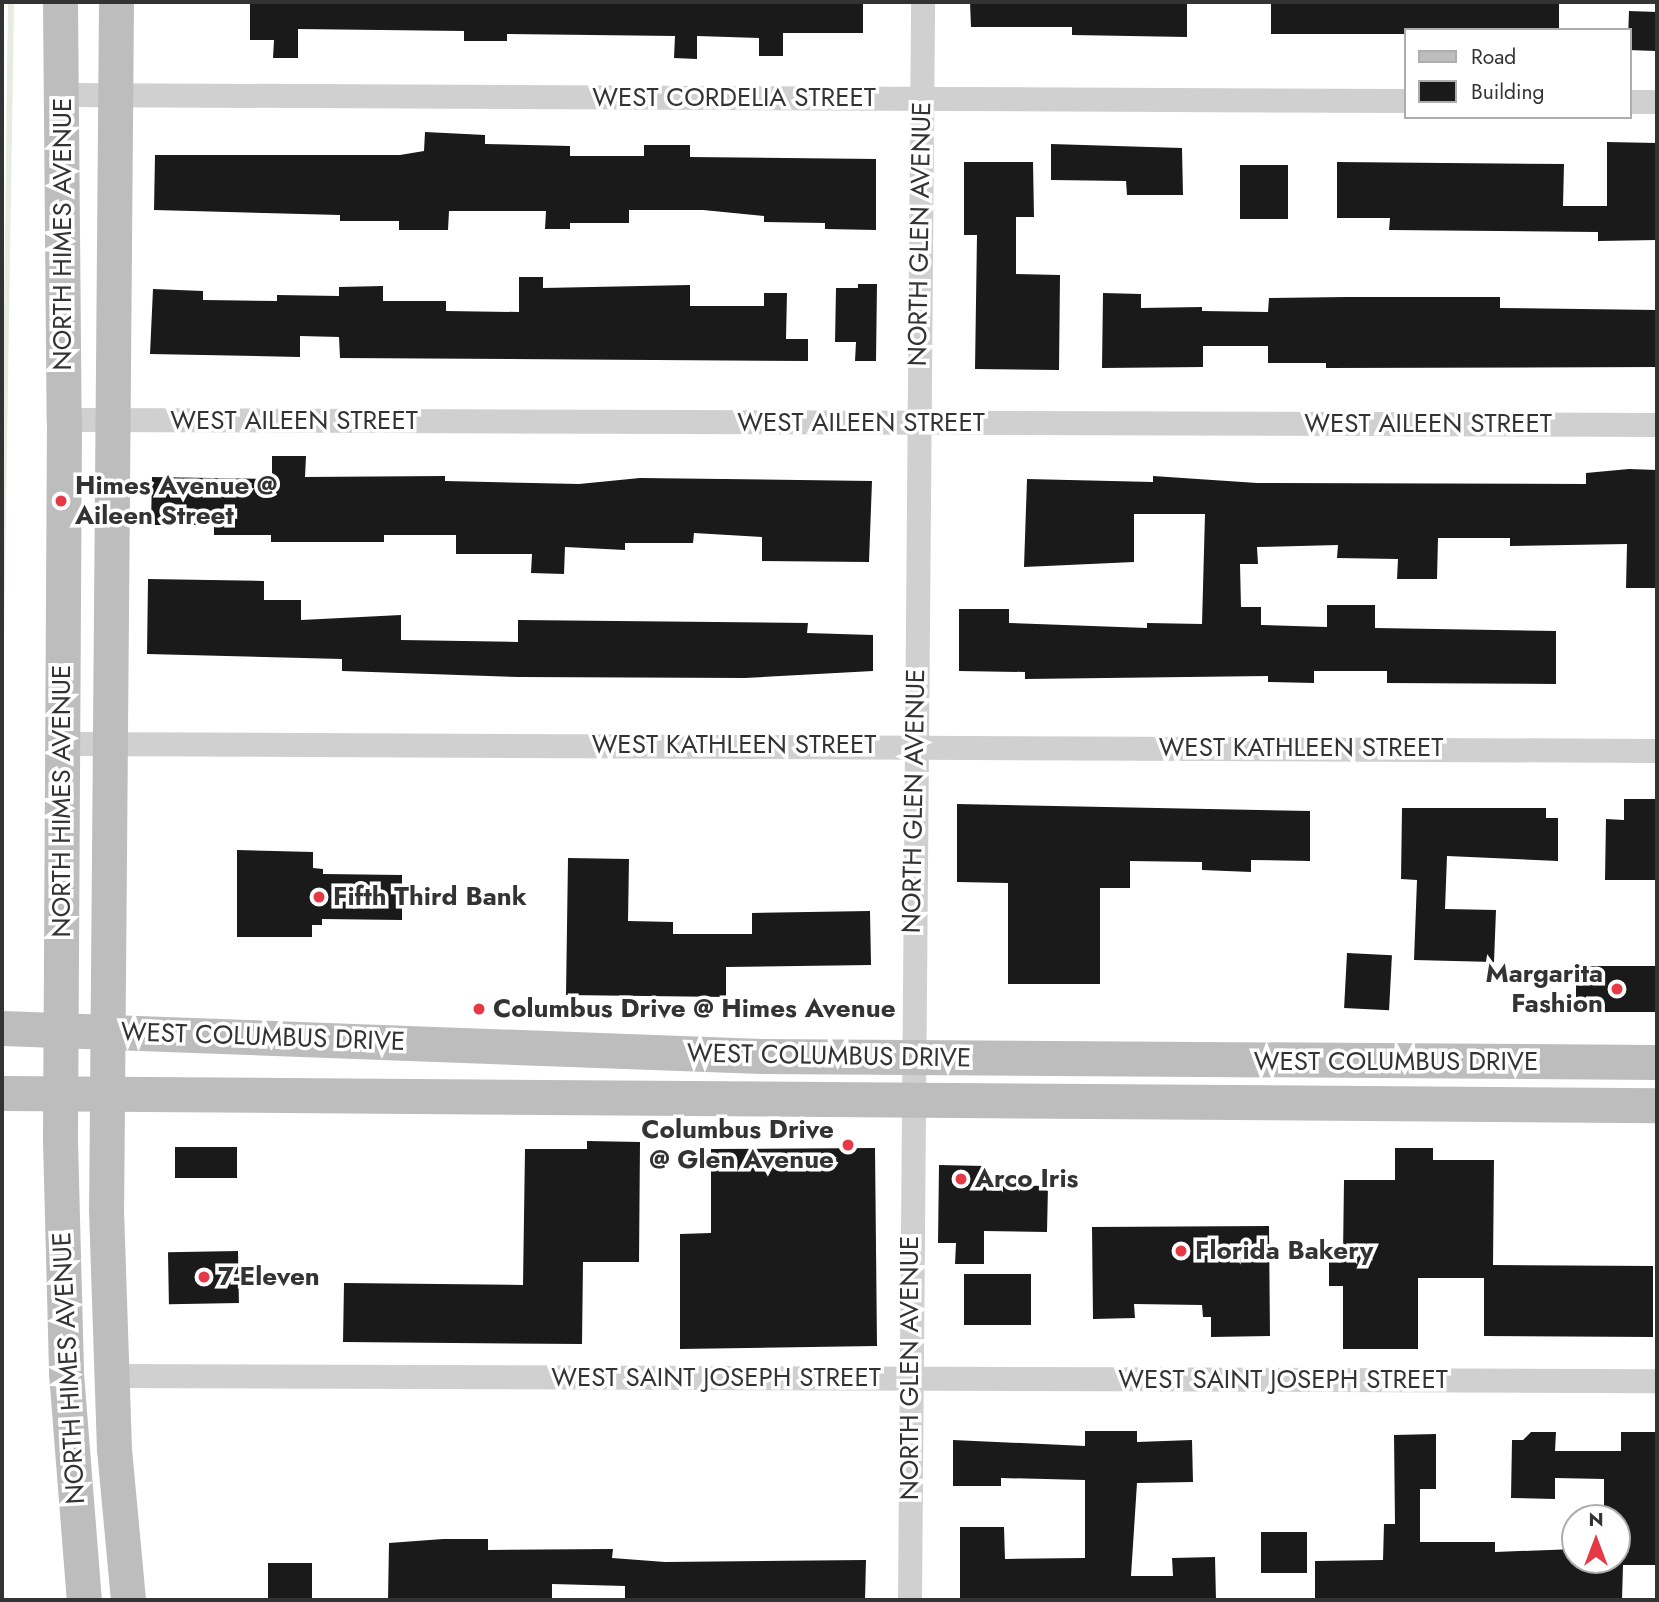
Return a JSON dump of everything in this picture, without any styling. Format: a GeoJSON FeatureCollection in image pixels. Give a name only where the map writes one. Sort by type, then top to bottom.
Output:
{"type":"FeatureCollection","features":[{"type":"Feature","properties":{"kind":"main road","name":"NORTH HIMES AVENUE"},"geometry":{"type":"LineString","coordinates":[[60,2],[63,95],[64,420],[60,1091],[66,1373],[84,1600]]}},
{"type":"Feature","properties":{"kind":"main road","name":"NORTH HIMES AVENUE"},"geometry":{"type":"LineString","coordinates":[[116,2],[119,95],[112,420],[106,1091],[110,1376],[128,1600]]}},
{"type":"Feature","properties":{"kind":"main road","name":"WEST COLUMBUS DRIVE"},"geometry":{"type":"LineString","coordinates":[[2,1028],[911,1059],[1657,1062]]}},
{"type":"Feature","properties":{"kind":"main road","name":"WEST COLUMBUS DRIVE"},"geometry":{"type":"LineString","coordinates":[[2,1093],[106,1091],[911,1101],[1657,1105]]}},
{"type":"Feature","properties":{"kind":"street","name":"NORTH GLEN AVENUE"},"geometry":{"type":"LineString","coordinates":[[910,1600],[911,1059],[923,2]]}},
{"type":"Feature","properties":{"kind":"street","name":"WEST CORDELIA STREET"},"geometry":{"type":"LineString","coordinates":[[63,95],[1404,101]]}},
{"type":"Feature","properties":{"kind":"street"},"geometry":{"type":"LineString","coordinates":[[1631,102],[1657,102]]}},
{"type":"Feature","properties":{"kind":"street","name":"WEST AILEEN STREET"},"geometry":{"type":"LineString","coordinates":[[64,420],[1657,425]]}},
{"type":"Feature","properties":{"kind":"street","name":"WEST KATHLEEN STREET"},"geometry":{"type":"LineString","coordinates":[[63,744],[915,745],[1657,751]]}},
{"type":"Feature","properties":{"kind":"street","name":"WEST SAINT JOSEPH STREET"},"geometry":{"type":"LineString","coordinates":[[110,1376],[1657,1381]]}},
{"type":"Feature","properties":{"kind":"shaded area"},"geometry":{"type":"Polygon","coordinates":[[[8,2],[14,2],[2,762],[2,474],[8,2]]]}},
{"type":"Feature","properties":{"kind":"building"},"geometry":{"type":"Polygon","coordinates":[[[250,2],[863,2],[863,33],[783,33],[783,56],[759,56],[759,38],[697,36],[697,59],[674,58],[675,36],[507,34],[507,41],[464,41],[464,31],[298,29],[298,58],[273,58],[274,40],[250,40],[250,2]]]}},
{"type":"Feature","properties":{"kind":"building"},"geometry":{"type":"Polygon","coordinates":[[[970,2],[1187,2],[1187,37],[1072,35],[1072,27],[971,27],[970,2]]]}},
{"type":"Feature","properties":{"kind":"building"},"geometry":{"type":"Polygon","coordinates":[[[1271,2],[1559,2],[1559,28],[1404,28],[1404,34],[1271,34],[1271,2]]]}},
{"type":"Feature","properties":{"kind":"building"},"geometry":{"type":"Polygon","coordinates":[[[1629,11],[1657,12],[1656,51],[1631,50],[1629,11]]]}},
{"type":"Feature","properties":{"kind":"building"},"geometry":{"type":"Polygon","coordinates":[[[425,132],[485,135],[485,144],[570,146],[570,156],[644,156],[644,145],[690,145],[690,157],[876,159],[876,230],[825,229],[825,223],[764,222],[764,216],[703,210],[629,210],[629,223],[570,223],[570,229],[545,229],[546,211],[449,211],[448,230],[399,230],[399,221],[340,221],[340,215],[154,210],[155,155],[400,155],[424,151],[425,132]]]}},
{"type":"Feature","properties":{"kind":"building"},"geometry":{"type":"Polygon","coordinates":[[[1607,142],[1657,143],[1657,240],[1598,241],[1598,232],[1389,230],[1390,218],[1337,218],[1337,162],[1564,164],[1563,206],[1607,206],[1607,142]]]}},
{"type":"Feature","properties":{"kind":"building"},"geometry":{"type":"Polygon","coordinates":[[[1051,144],[1182,148],[1183,195],[1127,195],[1126,181],[1051,180],[1051,144]]]}},
{"type":"Feature","properties":{"kind":"building"},"geometry":{"type":"Polygon","coordinates":[[[964,162],[1033,162],[1034,217],[1016,217],[1016,274],[1060,275],[1059,370],[975,369],[977,235],[964,235],[964,162]]]}},
{"type":"Feature","properties":{"kind":"building"},"geometry":{"type":"Polygon","coordinates":[[[1240,165],[1288,165],[1288,219],[1240,219],[1240,165]]]}},
{"type":"Feature","properties":{"kind":"building"},"geometry":{"type":"Polygon","coordinates":[[[519,277],[543,277],[543,288],[690,285],[690,306],[764,306],[764,293],[787,293],[786,339],[808,339],[808,361],[340,358],[339,337],[300,336],[300,357],[150,354],[153,289],[203,291],[203,300],[277,301],[277,295],[339,296],[339,287],[383,286],[383,301],[446,301],[446,311],[519,312],[519,277]]]}},
{"type":"Feature","properties":{"kind":"building"},"geometry":{"type":"Polygon","coordinates":[[[858,284],[877,284],[876,361],[855,361],[856,342],[835,342],[836,288],[858,288],[858,284]]]}},
{"type":"Feature","properties":{"kind":"building"},"geometry":{"type":"Polygon","coordinates":[[[1103,293],[1141,294],[1141,308],[1202,307],[1202,311],[1268,312],[1269,298],[1346,297],[1500,297],[1500,308],[1657,310],[1657,367],[1326,368],[1326,363],[1268,363],[1268,346],[1203,346],[1203,367],[1102,368],[1103,293]]]}},
{"type":"Feature","properties":{"kind":"building"},"geometry":{"type":"Polygon","coordinates":[[[272,456],[306,456],[305,477],[445,476],[445,481],[579,484],[640,478],[872,481],[869,562],[762,561],[762,537],[694,533],[693,543],[625,543],[625,550],[565,547],[564,574],[531,573],[532,554],[456,554],[456,535],[384,535],[384,542],[271,542],[271,535],[214,535],[214,525],[151,525],[152,477],[272,479],[272,456]]]}},
{"type":"Feature","properties":{"kind":"building"},"geometry":{"type":"Polygon","coordinates":[[[1629,469],[1657,470],[1657,588],[1626,588],[1627,544],[1510,546],[1510,538],[1438,538],[1437,579],[1397,579],[1398,559],[1337,558],[1338,545],[1257,547],[1258,564],[1240,564],[1241,607],[1261,607],[1261,625],[1327,627],[1327,605],[1375,605],[1375,628],[1556,631],[1556,684],[1387,683],[1387,671],[1314,671],[1314,683],[1268,682],[1268,676],[1025,679],[1025,672],[959,671],[959,609],[1009,609],[1009,623],[1147,628],[1147,623],[1202,624],[1205,514],[1134,514],[1134,562],[1024,567],[1027,479],[1153,482],[1153,476],[1257,483],[1586,484],[1586,473],[1629,469]]]}},
{"type":"Feature","properties":{"kind":"building"},"geometry":{"type":"Polygon","coordinates":[[[148,579],[264,581],[264,600],[301,600],[301,620],[401,615],[401,640],[518,642],[518,620],[808,623],[807,633],[873,635],[873,671],[745,678],[518,677],[342,671],[342,659],[147,654],[148,579]]]}},
{"type":"Feature","properties":{"kind":"building"},"geometry":{"type":"Polygon","coordinates":[[[1624,799],[1657,799],[1657,880],[1605,880],[1606,819],[1624,820],[1624,799]]]}},
{"type":"Feature","properties":{"kind":"building"},"geometry":{"type":"Polygon","coordinates":[[[957,804],[1310,811],[1310,861],[1251,860],[1251,872],[1202,870],[1202,862],[1130,861],[1130,888],[1100,888],[1100,984],[1008,984],[1008,883],[957,882],[957,804]]]}},
{"type":"Feature","properties":{"kind":"building"},"geometry":{"type":"Polygon","coordinates":[[[1402,808],[1546,808],[1546,818],[1558,818],[1558,861],[1447,856],[1445,909],[1496,910],[1494,962],[1414,960],[1417,880],[1401,879],[1402,808]]]}},
{"type":"Feature","properties":{"kind":"building","name":"Fifth Third Bank"},"geometry":{"type":"Polygon","coordinates":[[[237,850],[313,852],[313,868],[323,869],[323,874],[402,875],[402,920],[322,919],[322,925],[312,925],[312,937],[237,937],[237,850]]]}},
{"type":"Feature","properties":{"kind":"building"},"geometry":{"type":"Polygon","coordinates":[[[568,858],[629,859],[628,921],[673,922],[673,934],[752,934],[752,913],[870,911],[871,965],[726,967],[726,997],[566,995],[568,858]]]}},
{"type":"Feature","properties":{"kind":"building"},"geometry":{"type":"Polygon","coordinates":[[[1347,953],[1392,955],[1389,1010],[1344,1008],[1347,953]]]}},
{"type":"Feature","properties":{"kind":"building","name":"Margarita Fashion"},"geometry":{"type":"Polygon","coordinates":[[[1576,966],[1657,966],[1657,1012],[1576,1012],[1576,966]]]}},
{"type":"Feature","properties":{"kind":"building"},"geometry":{"type":"Polygon","coordinates":[[[587,1141],[640,1142],[639,1262],[583,1262],[582,1344],[343,1342],[344,1283],[523,1285],[525,1149],[587,1149],[587,1141]]]}},
{"type":"Feature","properties":{"kind":"building"},"geometry":{"type":"Polygon","coordinates":[[[175,1147],[237,1147],[237,1178],[175,1178],[175,1147]]]}},
{"type":"Feature","properties":{"kind":"building"},"geometry":{"type":"Polygon","coordinates":[[[875,1148],[877,1346],[680,1349],[680,1234],[711,1233],[711,1149],[875,1148]]]}},
{"type":"Feature","properties":{"kind":"building"},"geometry":{"type":"Polygon","coordinates":[[[1395,1148],[1433,1148],[1433,1160],[1494,1160],[1493,1265],[1653,1266],[1653,1337],[1484,1336],[1484,1278],[1418,1278],[1418,1349],[1343,1349],[1343,1286],[1329,1286],[1329,1255],[1343,1255],[1344,1180],[1395,1180],[1395,1148]]]}},
{"type":"Feature","properties":{"kind":"building"},"geometry":{"type":"Polygon","coordinates":[[[939,1165],[985,1166],[985,1185],[1048,1186],[1047,1232],[984,1231],[984,1264],[955,1264],[956,1243],[938,1243],[939,1165]]]}},
{"type":"Feature","properties":{"kind":"building"},"geometry":{"type":"Polygon","coordinates":[[[1269,1226],[1270,1336],[1211,1337],[1211,1317],[1203,1317],[1202,1305],[1134,1304],[1135,1318],[1093,1319],[1092,1227],[1269,1226]]]}},
{"type":"Feature","properties":{"kind":"building","name":"7-Eleven"},"geometry":{"type":"Polygon","coordinates":[[[238,1251],[239,1303],[169,1304],[168,1252],[238,1251]]]}},
{"type":"Feature","properties":{"kind":"building"},"geometry":{"type":"Polygon","coordinates":[[[964,1274],[1031,1274],[1031,1325],[964,1325],[964,1274]]]}},
{"type":"Feature","properties":{"kind":"building"},"geometry":{"type":"Polygon","coordinates":[[[1085,1431],[1137,1431],[1137,1442],[1192,1440],[1193,1482],[1137,1483],[1131,1576],[1173,1576],[1172,1558],[1215,1557],[1216,1600],[960,1600],[960,1527],[1004,1527],[1005,1559],[1085,1558],[1085,1480],[1001,1478],[1001,1486],[953,1486],[953,1440],[1085,1446],[1085,1431]]]}},
{"type":"Feature","properties":{"kind":"building"},"geometry":{"type":"Polygon","coordinates":[[[1531,1432],[1556,1432],[1555,1451],[1621,1451],[1621,1432],[1657,1432],[1657,1565],[1631,1565],[1631,1504],[1604,1504],[1604,1479],[1555,1478],[1555,1499],[1511,1498],[1512,1440],[1523,1440],[1531,1432]]]}},
{"type":"Feature","properties":{"kind":"building"},"geometry":{"type":"Polygon","coordinates":[[[1436,1434],[1436,1489],[1420,1489],[1420,1542],[1495,1542],[1495,1552],[1561,1550],[1561,1574],[1623,1574],[1622,1600],[1315,1600],[1315,1561],[1383,1560],[1384,1524],[1395,1524],[1394,1435],[1436,1434]]]}},
{"type":"Feature","properties":{"kind":"building"},"geometry":{"type":"Polygon","coordinates":[[[1261,1532],[1307,1532],[1307,1573],[1261,1573],[1261,1532]]]}},
{"type":"Feature","properties":{"kind":"building"},"geometry":{"type":"Polygon","coordinates":[[[488,1539],[488,1550],[613,1549],[612,1558],[665,1562],[866,1560],[865,1600],[625,1600],[625,1586],[552,1584],[552,1600],[388,1600],[389,1543],[488,1539]]]}},
{"type":"Feature","properties":{"kind":"building"},"geometry":{"type":"Polygon","coordinates":[[[268,1563],[312,1563],[312,1600],[268,1600],[268,1563]]]}},
{"type":"Feature","properties":{"kind":"place","name":"Himes Avenue @ Aileen Street"},"geometry":{"type":"Point","coordinates":[61,501]}},
{"type":"Feature","properties":{"kind":"place","name":"Fifth Third Bank"},"geometry":{"type":"Point","coordinates":[319,897]}},
{"type":"Feature","properties":{"kind":"place","name":"Margarita Fashion"},"geometry":{"type":"Point","coordinates":[1617,989]}},
{"type":"Feature","properties":{"kind":"place","name":"Columbus Drive @ Himes Avenue"},"geometry":{"type":"Point","coordinates":[479,1009]}},
{"type":"Feature","properties":{"kind":"place","name":"Columbus Drive @ Glen Avenue"},"geometry":{"type":"Point","coordinates":[848,1145]}},
{"type":"Feature","properties":{"kind":"place","name":"Arco Iris"},"geometry":{"type":"Point","coordinates":[961,1179]}},
{"type":"Feature","properties":{"kind":"place","name":"Florida Bakery"},"geometry":{"type":"Point","coordinates":[1181,1251]}},
{"type":"Feature","properties":{"kind":"place","name":"7-Eleven"},"geometry":{"type":"Point","coordinates":[204,1277]}}]}
